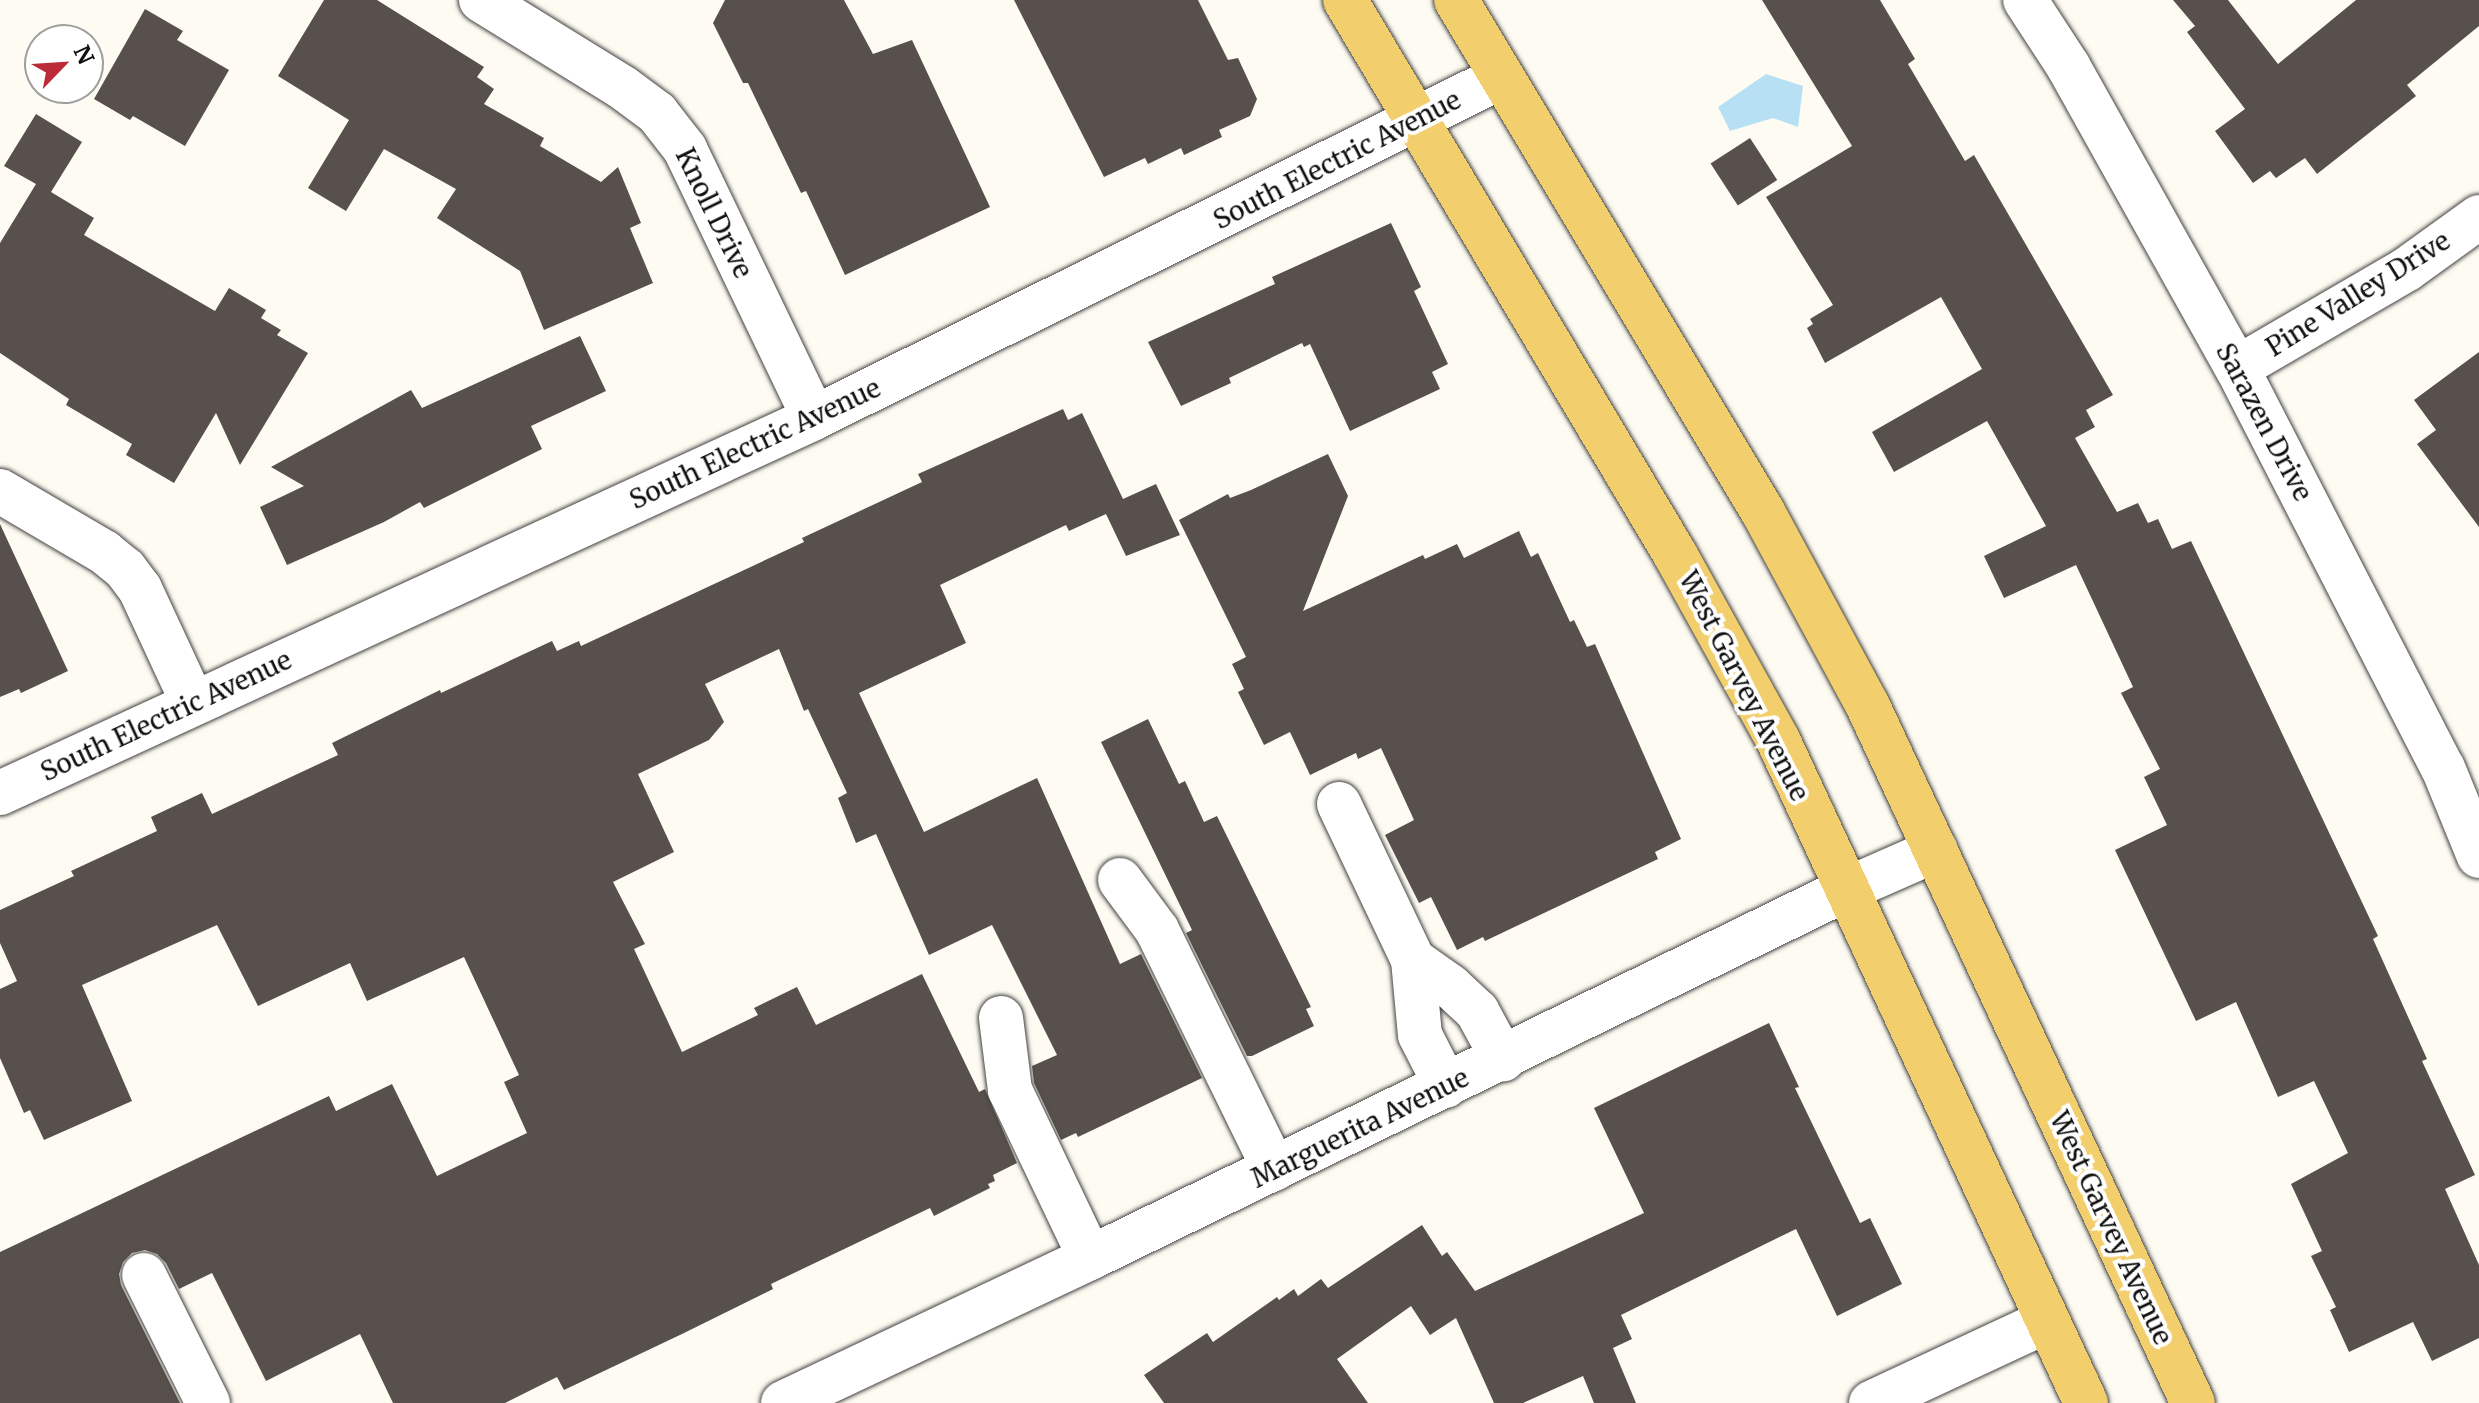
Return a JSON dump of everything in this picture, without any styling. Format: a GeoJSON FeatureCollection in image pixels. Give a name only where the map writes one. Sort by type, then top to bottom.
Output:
{"type":"FeatureCollection","features":[{"type":"Feature","properties":{"kind":"main road","name":"West Garvey Avenue"},"geometry":{"type":"LineString","coordinates":[[1345,0],[1676,556],[1778,740],[1845,890],[2086,1403]]}},
{"type":"Feature","properties":{"kind":"main road","name":"West Garvey Avenue"},"geometry":{"type":"LineString","coordinates":[[1456,0],[1763,512],[1867,704],[2193,1403]]}},
{"type":"Feature","properties":{"kind":"street","name":"Knoll Drive"},"geometry":{"type":"LineString","coordinates":[[481,0],[622,87],[657,113],[685,149],[814,418]]}},
{"type":"Feature","properties":{"kind":"street","name":"Sarazen Drive"},"geometry":{"type":"LineString","coordinates":[[2025,0],[2068,66],[2237,368],[2443,768],[2479,856]]}},
{"type":"Feature","properties":{"kind":"street","name":"South Electric Avenue"},"geometry":{"type":"LineString","coordinates":[[0,793],[814,418],[1416,122],[1501,77]]}},
{"type":"Feature","properties":{"kind":"street","name":"Pine Valley Drive"},"geometry":{"type":"LineString","coordinates":[[2237,368],[2407,269],[2479,217]]}},
{"type":"Feature","properties":{"kind":"street"},"geometry":{"type":"LineString","coordinates":[[0,491],[104,552],[125,569],[140,589],[193,703]]}},
{"type":"Feature","properties":{"kind":"street"},"geometry":{"type":"LineString","coordinates":[[1339,804],[1413,960],[1420,1035],[1446,1086]]}},
{"type":"Feature","properties":{"kind":"street","name":"Marguerita Avenue"},"geometry":{"type":"LineString","coordinates":[[783,1403],[1503,1059],[1845,890],[1936,850]]}},
{"type":"Feature","properties":{"kind":"street"},"geometry":{"type":"LineString","coordinates":[[1120,880],[1157,930],[1274,1169]]}},
{"type":"Feature","properties":{"kind":"street"},"geometry":{"type":"LineString","coordinates":[[1413,960],[1477,1011],[1503,1059]]}},
{"type":"Feature","properties":{"kind":"street"},"geometry":{"type":"LineString","coordinates":[[1001,1018],[1010,1090],[1090,1258]]}},
{"type":"Feature","properties":{"kind":"street"},"geometry":{"type":"LineString","coordinates":[[144,1275],[208,1403]]}},
{"type":"Feature","properties":{"kind":"street"},"geometry":{"type":"LineString","coordinates":[[1871,1403],[2047,1321]]}},
{"type":"Feature","properties":{"kind":"water"},"geometry":{"type":"Polygon","coordinates":[[[1766,74],[1803,86],[1798,127],[1773,118],[1730,131],[1718,107],[1766,74]]]}},
{"type":"Feature","properties":{"kind":"building"},"geometry":{"type":"Polygon","coordinates":[[[324,0],[377,0],[484,67],[477,77],[494,89],[484,104],[544,138],[540,146],[601,182],[618,167],[641,223],[630,228],[653,283],[544,330],[520,271],[437,218],[456,189],[384,149],[346,211],[308,188],[349,120],[278,76],[324,0]]]}},
{"type":"Feature","properties":{"kind":"building"},"geometry":{"type":"Polygon","coordinates":[[[725,0],[844,0],[873,54],[912,40],[990,207],[845,275],[806,191],[801,193],[748,83],[743,83],[713,23],[725,0]]]}},
{"type":"Feature","properties":{"kind":"building"},"geometry":{"type":"Polygon","coordinates":[[[1014,0],[1198,0],[1228,60],[1238,58],[1257,99],[1250,116],[1219,130],[1222,137],[1184,155],[1181,148],[1148,164],[1145,158],[1104,177],[1014,0]]]}},
{"type":"Feature","properties":{"kind":"building"},"geometry":{"type":"Polygon","coordinates":[[[1762,0],[1880,0],[1915,59],[1908,64],[1965,161],[1974,155],[2113,395],[2086,410],[2095,427],[2075,438],[2117,512],[2138,503],[2148,523],[2158,519],[2172,549],[2191,541],[2378,936],[2373,939],[2427,1059],[2422,1061],[2475,1175],[2445,1189],[2479,1265],[2479,1338],[2432,1361],[2413,1322],[2349,1352],[2330,1310],[2336,1307],[2311,1256],[2322,1251],[2291,1184],[2348,1153],[2314,1081],[2278,1097],[2236,1002],[2196,1021],[2115,850],[2167,825],[2144,777],[2160,769],[2121,693],[2133,687],[2076,565],[2004,598],[1984,556],[2046,526],[1987,421],[1894,472],[1872,432],[1982,369],[1941,297],[1825,363],[1807,328],[1813,324],[1810,319],[1833,305],[1766,197],[1852,146],[1762,0]]]}},
{"type":"Feature","properties":{"kind":"building"},"geometry":{"type":"Polygon","coordinates":[[[2173,0],[2228,0],[2278,64],[2356,0],[2479,0],[2479,26],[2407,85],[2416,96],[2317,174],[2305,158],[2276,178],[2270,171],[2253,183],[2215,131],[2245,109],[2187,32],[2195,26],[2173,0]]]}},
{"type":"Feature","properties":{"kind":"building"},"geometry":{"type":"Polygon","coordinates":[[[145,9],[183,31],[177,40],[229,70],[185,146],[133,116],[130,120],[103,104],[104,81],[145,9]]]}},
{"type":"Feature","properties":{"kind":"building"},"geometry":{"type":"Polygon","coordinates":[[[36,114],[82,142],[51,192],[94,218],[84,235],[215,311],[229,288],[266,310],[261,318],[281,330],[277,335],[308,353],[240,465],[216,413],[174,483],[126,455],[132,444],[66,405],[69,399],[0,353],[0,243],[36,184],[4,166],[36,114]]]}},
{"type":"Feature","properties":{"kind":"building"},"geometry":{"type":"Polygon","coordinates":[[[1750,138],[1777,180],[1738,206],[1711,164],[1750,138]]]}},
{"type":"Feature","properties":{"kind":"building"},"geometry":{"type":"Polygon","coordinates":[[[1391,223],[1421,287],[1414,291],[1448,364],[1432,372],[1440,389],[1350,431],[1310,344],[1304,347],[1302,343],[1229,378],[1231,383],[1181,406],[1148,342],[1275,284],[1272,277],[1391,223]]]}},
{"type":"Feature","properties":{"kind":"building"},"geometry":{"type":"Polygon","coordinates":[[[580,336],[606,391],[531,426],[542,449],[424,508],[420,502],[384,522],[287,565],[260,507],[304,486],[271,467],[411,390],[422,408],[580,336]]]}},
{"type":"Feature","properties":{"kind":"building"},"geometry":{"type":"Polygon","coordinates":[[[2479,352],[2479,527],[2417,444],[2436,430],[2414,400],[2479,352]]]}},
{"type":"Feature","properties":{"kind":"building"},"geometry":{"type":"Polygon","coordinates":[[[1063,409],[1068,420],[1082,413],[1123,499],[1156,484],[1180,535],[1126,556],[1106,514],[1069,531],[1066,525],[940,585],[966,643],[859,693],[924,832],[1037,778],[1120,964],[1141,954],[1202,1078],[1078,1137],[1076,1133],[1061,1140],[1034,1083],[1032,1066],[1057,1055],[992,925],[929,955],[876,834],[856,843],[838,798],[847,793],[808,709],[804,711],[779,649],[705,684],[724,722],[709,740],[638,774],[674,852],[613,882],[645,944],[634,949],[682,1052],[758,1015],[754,1008],[797,987],[816,1025],[922,974],[979,1092],[985,1089],[1017,1163],[993,1175],[995,1181],[988,1184],[990,1188],[934,1216],[930,1208],[771,1284],[773,1289],[564,1390],[557,1377],[505,1403],[393,1403],[360,1334],[266,1381],[212,1273],[179,1289],[166,1263],[157,1254],[145,1250],[132,1253],[123,1262],[119,1274],[121,1285],[180,1403],[0,1403],[0,1252],[329,1096],[336,1111],[392,1084],[437,1176],[527,1133],[504,1082],[519,1075],[464,957],[367,1001],[350,963],[258,1006],[217,925],[82,985],[132,1101],[44,1140],[30,1110],[24,1113],[0,1058],[0,989],[17,981],[0,943],[0,910],[74,876],[71,871],[157,831],[151,817],[202,793],[212,814],[338,755],[332,743],[440,690],[441,693],[552,641],[557,651],[579,641],[581,646],[804,542],[802,538],[922,482],[918,474],[1063,409]]]}},
{"type":"Feature","properties":{"kind":"building"},"geometry":{"type":"Polygon","coordinates":[[[1328,454],[1348,496],[1303,611],[1423,555],[1425,559],[1457,544],[1464,558],[1519,531],[1531,557],[1538,553],[1570,622],[1574,620],[1587,647],[1595,644],[1681,839],[1655,852],[1658,859],[1485,941],[1483,937],[1457,950],[1431,897],[1419,903],[1385,835],[1414,820],[1381,748],[1358,759],[1356,753],[1310,775],[1290,732],[1264,745],[1238,692],[1244,689],[1232,664],[1246,657],[1179,520],[1228,494],[1230,498],[1251,490],[1328,454]]]}},
{"type":"Feature","properties":{"kind":"building"},"geometry":{"type":"Polygon","coordinates":[[[0,524],[68,671],[21,693],[19,689],[0,697],[0,524]]]}},
{"type":"Feature","properties":{"kind":"building"},"geometry":{"type":"Polygon","coordinates":[[[1148,719],[1179,784],[1185,781],[1204,822],[1217,816],[1311,1007],[1306,1009],[1314,1026],[1252,1056],[1247,1056],[1186,933],[1192,930],[1101,742],[1148,719]]]}},
{"type":"Feature","properties":{"kind":"building"},"geometry":{"type":"Polygon","coordinates":[[[1769,1023],[1799,1087],[1795,1088],[1860,1223],[1870,1218],[1902,1284],[1837,1316],[1796,1229],[1621,1315],[1632,1339],[1613,1348],[1636,1403],[1594,1403],[1583,1376],[1523,1403],[1494,1403],[1456,1318],[1430,1335],[1411,1306],[1337,1359],[1368,1403],[1164,1403],[1144,1375],[1207,1333],[1213,1342],[1277,1297],[1279,1300],[1294,1289],[1298,1296],[1321,1279],[1328,1288],[1422,1225],[1442,1256],[1447,1252],[1475,1291],[1644,1213],[1594,1108],[1769,1023]]]}}]}
